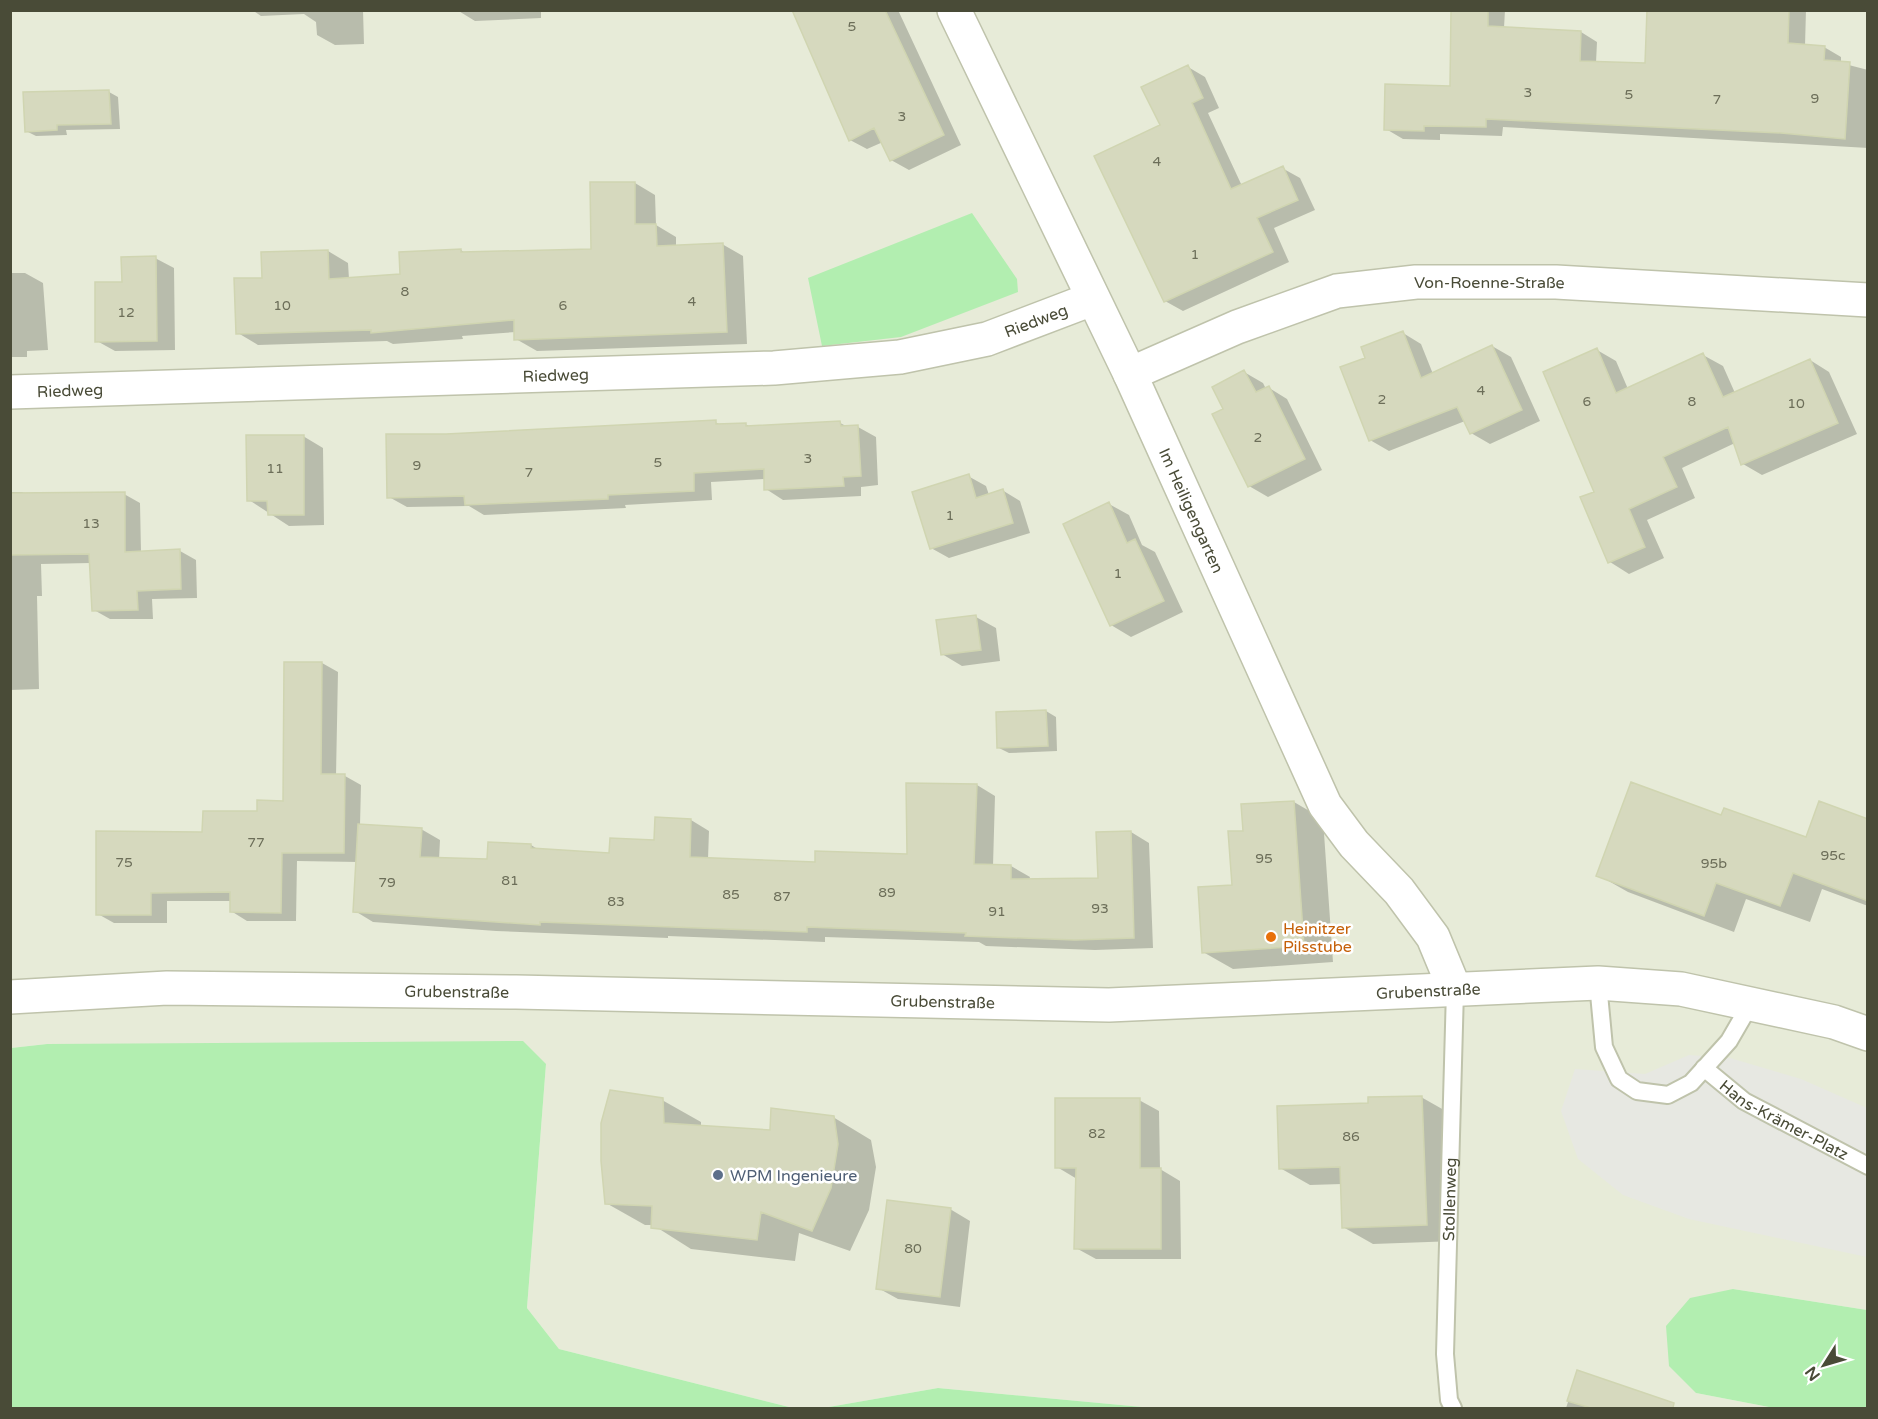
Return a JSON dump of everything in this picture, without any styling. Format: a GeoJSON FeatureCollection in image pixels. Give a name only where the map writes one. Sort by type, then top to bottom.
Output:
{"type":"FeatureCollection","features":[{"type":"Feature","properties":{"kind":"street","name":"Im Heiligengarten"},"geometry":{"type":"LineString","coordinates":[[954,10],[1130,374],[1325,805],[1354,844],[1399,891],[1433,937],[1455,990]]}},
{"type":"Feature","properties":{"kind":"street","name":"Von-Roenne-Straße"},"geometry":{"type":"LineString","coordinates":[[1130,374],[1236,327],[1337,291],[1416,282],[1556,282],[1868,300]]}},
{"type":"Feature","properties":{"kind":"street","name":"Riedweg"},"geometry":{"type":"LineString","coordinates":[[10,392],[774,368],[900,357],[976,341],[1092,299]]}},
{"type":"Feature","properties":{"kind":"street","name":"Grubenstraße"},"geometry":{"type":"LineString","coordinates":[[10,997],[167,988],[516,992],[1109,1005],[1598,983],[1681,989],[1834,1022],[1868,1034]]}},
{"type":"Feature","properties":{"kind":"lane"},"geometry":{"type":"LineString","coordinates":[[1598,983],[1604,1047],[1619,1079],[1637,1091],[1668,1095],[1691,1083],[1729,1041],[1751,1003]]}},
{"type":"Feature","properties":{"kind":"lane","name":"Stollenweg"},"geometry":{"type":"LineString","coordinates":[[1453,1408],[1449,1400],[1445,1354],[1455,990]]}},
{"type":"Feature","properties":{"kind":"lane","name":"Hans-Krämer-Platz"},"geometry":{"type":"LineString","coordinates":[[1704,1068],[1744,1101],[1868,1166]]}},
{"type":"Feature","properties":{"kind":"shaded area"},"geometry":{"type":"Polygon","coordinates":[[[10,11],[1867,11],[1867,1310],[1733,1289],[1696,1393],[1774,1408],[1153,1408],[938,1388],[823,1408],[793,1408],[559,1349],[527,1308],[546,1064],[47,1044],[11,1048],[10,11]]]}},
{"type":"Feature","properties":{"kind":"shaded area"},"geometry":{"type":"Polygon","coordinates":[[[1689,1055],[1730,1058],[1801,1079],[1867,1108],[1867,1257],[1689,1219],[1623,1195],[1578,1159],[1561,1111],[1575,1069],[1645,1074],[1689,1055]]]}},
{"type":"Feature","properties":{"kind":"green space"},"geometry":{"type":"Polygon","coordinates":[[[972,213],[1017,279],[1018,292],[901,337],[822,346],[808,278],[972,213]]]}},
{"type":"Feature","properties":{"kind":"green space"},"geometry":{"type":"Polygon","coordinates":[[[523,1041],[546,1064],[527,1308],[559,1349],[793,1408],[11,1408],[11,1048],[47,1044],[523,1041]]]}},
{"type":"Feature","properties":{"kind":"green space"},"geometry":{"type":"Polygon","coordinates":[[[1733,1289],[1867,1310],[1867,1408],[1774,1408],[1696,1393],[1669,1366],[1666,1326],[1690,1298],[1733,1289]]]}},
{"type":"Feature","properties":{"kind":"green space"},"geometry":{"type":"Polygon","coordinates":[[[938,1388],[1153,1408],[823,1408],[938,1388]]]}},
{"type":"Feature","properties":{"kind":"building"},"geometry":{"type":"Polygon","coordinates":[[[792,10],[885,10],[944,135],[890,161],[874,128],[849,141],[792,10]]]}},
{"type":"Feature","properties":{"kind":"building"},"geometry":{"type":"Polygon","coordinates":[[[1451,10],[1488,10],[1488,26],[1581,31],[1580,61],[1645,63],[1647,10],[1789,10],[1788,43],[1825,46],[1824,60],[1850,62],[1845,139],[1781,133],[1486,119],[1486,127],[1424,126],[1424,131],[1384,130],[1385,84],[1450,86],[1451,10]]]}},
{"type":"Feature","properties":{"kind":"building"},"geometry":{"type":"Polygon","coordinates":[[[1188,65],[1203,98],[1192,103],[1231,189],[1283,166],[1298,200],[1257,218],[1273,252],[1164,302],[1094,156],[1160,125],[1141,87],[1188,65]]]}},
{"type":"Feature","properties":{"kind":"building"},"geometry":{"type":"Polygon","coordinates":[[[109,90],[111,124],[57,125],[57,130],[25,132],[23,92],[109,90]]]}},
{"type":"Feature","properties":{"kind":"building"},"geometry":{"type":"Polygon","coordinates":[[[590,182],[635,182],[635,224],[656,224],[657,246],[723,243],[727,332],[514,340],[514,320],[371,333],[371,330],[236,334],[234,278],[262,278],[261,252],[328,250],[329,279],[400,274],[399,252],[461,249],[461,252],[591,249],[590,182]]]}},
{"type":"Feature","properties":{"kind":"building"},"geometry":{"type":"Polygon","coordinates":[[[156,256],[157,341],[95,342],[95,282],[122,282],[121,257],[156,256]]]}},
{"type":"Feature","properties":{"kind":"building"},"geometry":{"type":"Polygon","coordinates":[[[1403,331],[1421,378],[1492,345],[1522,410],[1470,434],[1457,407],[1369,441],[1340,367],[1365,358],[1361,347],[1403,331]]]}},
{"type":"Feature","properties":{"kind":"building"},"geometry":{"type":"Polygon","coordinates":[[[1597,348],[1616,393],[1703,353],[1723,397],[1810,359],[1838,423],[1741,465],[1728,427],[1663,457],[1677,487],[1629,509],[1645,547],[1608,563],[1580,497],[1594,492],[1543,372],[1597,348]]]}},
{"type":"Feature","properties":{"kind":"building"},"geometry":{"type":"Polygon","coordinates":[[[1244,370],[1256,392],[1269,386],[1305,459],[1248,487],[1212,414],[1223,409],[1212,387],[1244,370]]]}},
{"type":"Feature","properties":{"kind":"building"},"geometry":{"type":"Polygon","coordinates":[[[716,420],[716,424],[746,423],[746,426],[840,421],[841,426],[858,425],[861,476],[843,477],[844,486],[764,490],[764,469],[694,473],[694,491],[608,495],[608,499],[465,505],[464,496],[387,498],[386,434],[446,434],[716,420]]]}},
{"type":"Feature","properties":{"kind":"building"},"geometry":{"type":"Polygon","coordinates":[[[246,435],[304,435],[304,515],[268,515],[267,501],[247,501],[246,435]]]}},
{"type":"Feature","properties":{"kind":"building"},"geometry":{"type":"Polygon","coordinates":[[[969,474],[976,498],[1003,489],[1013,523],[930,549],[912,492],[969,474]]]}},
{"type":"Feature","properties":{"kind":"building"},"geometry":{"type":"Polygon","coordinates":[[[125,492],[125,552],[180,549],[181,589],[137,591],[138,610],[92,611],[89,554],[10,555],[10,493],[125,492]]]}},
{"type":"Feature","properties":{"kind":"building"},"geometry":{"type":"Polygon","coordinates":[[[1109,502],[1127,543],[1135,539],[1164,601],[1110,626],[1063,524],[1109,502]]]}},
{"type":"Feature","properties":{"kind":"building"},"geometry":{"type":"Polygon","coordinates":[[[976,615],[981,650],[941,655],[936,620],[976,615]]]}},
{"type":"Feature","properties":{"kind":"building"},"geometry":{"type":"Polygon","coordinates":[[[284,662],[322,662],[321,774],[345,774],[344,853],[282,853],[281,913],[230,912],[230,892],[151,893],[151,915],[96,915],[96,831],[202,832],[203,811],[257,811],[257,800],[283,801],[284,662]]]}},
{"type":"Feature","properties":{"kind":"building"},"geometry":{"type":"Polygon","coordinates":[[[1046,710],[1048,746],[997,748],[996,712],[1046,710]]]}},
{"type":"Feature","properties":{"kind":"building"},"geometry":{"type":"Polygon","coordinates":[[[1631,782],[1721,815],[1724,808],[1806,837],[1819,801],[1868,819],[1868,901],[1793,873],[1780,906],[1716,883],[1704,916],[1596,876],[1631,782]]]}},
{"type":"Feature","properties":{"kind":"building"},"geometry":{"type":"Polygon","coordinates":[[[906,783],[977,784],[974,864],[1011,865],[1011,879],[1098,878],[1096,832],[1131,831],[1134,938],[1075,940],[807,927],[807,932],[540,922],[540,925],[353,912],[358,824],[422,828],[420,857],[487,859],[488,842],[531,844],[531,848],[609,853],[610,838],[654,840],[655,817],[691,819],[690,857],[815,862],[815,851],[907,854],[906,783]]]}},
{"type":"Feature","properties":{"kind":"building"},"geometry":{"type":"Polygon","coordinates":[[[1294,801],[1304,946],[1202,953],[1198,887],[1232,885],[1228,831],[1243,831],[1241,804],[1294,801]]]}},
{"type":"Feature","properties":{"kind":"building","name":"WPM Ingenieure"},"geometry":{"type":"Polygon","coordinates":[[[610,1090],[663,1098],[664,1123],[770,1130],[771,1108],[834,1116],[838,1144],[831,1188],[812,1231],[761,1212],[757,1240],[651,1228],[652,1206],[605,1204],[601,1161],[601,1123],[610,1090]]]}},
{"type":"Feature","properties":{"kind":"building"},"geometry":{"type":"Polygon","coordinates":[[[1422,1096],[1427,1225],[1342,1228],[1340,1167],[1279,1169],[1277,1106],[1368,1103],[1368,1097],[1422,1096]]]}},
{"type":"Feature","properties":{"kind":"building"},"geometry":{"type":"Polygon","coordinates":[[[1055,1098],[1140,1098],[1140,1168],[1161,1168],[1161,1249],[1074,1249],[1076,1168],[1055,1168],[1055,1098]]]}},
{"type":"Feature","properties":{"kind":"building"},"geometry":{"type":"Polygon","coordinates":[[[887,1200],[951,1208],[940,1297],[876,1289],[887,1200]]]}},
{"type":"Feature","properties":{"kind":"building"},"geometry":{"type":"Polygon","coordinates":[[[1577,1370],[1674,1403],[1673,1408],[1591,1408],[1567,1401],[1577,1370]]]}},
{"type":"Feature","properties":{"kind":"place","name":"Heinitzer Pilsstube"},"geometry":{"type":"Point","coordinates":[1271,937]}},
{"type":"Feature","properties":{"kind":"place","name":"WPM Ingenieure"},"geometry":{"type":"Point","coordinates":[718,1175]}}]}
